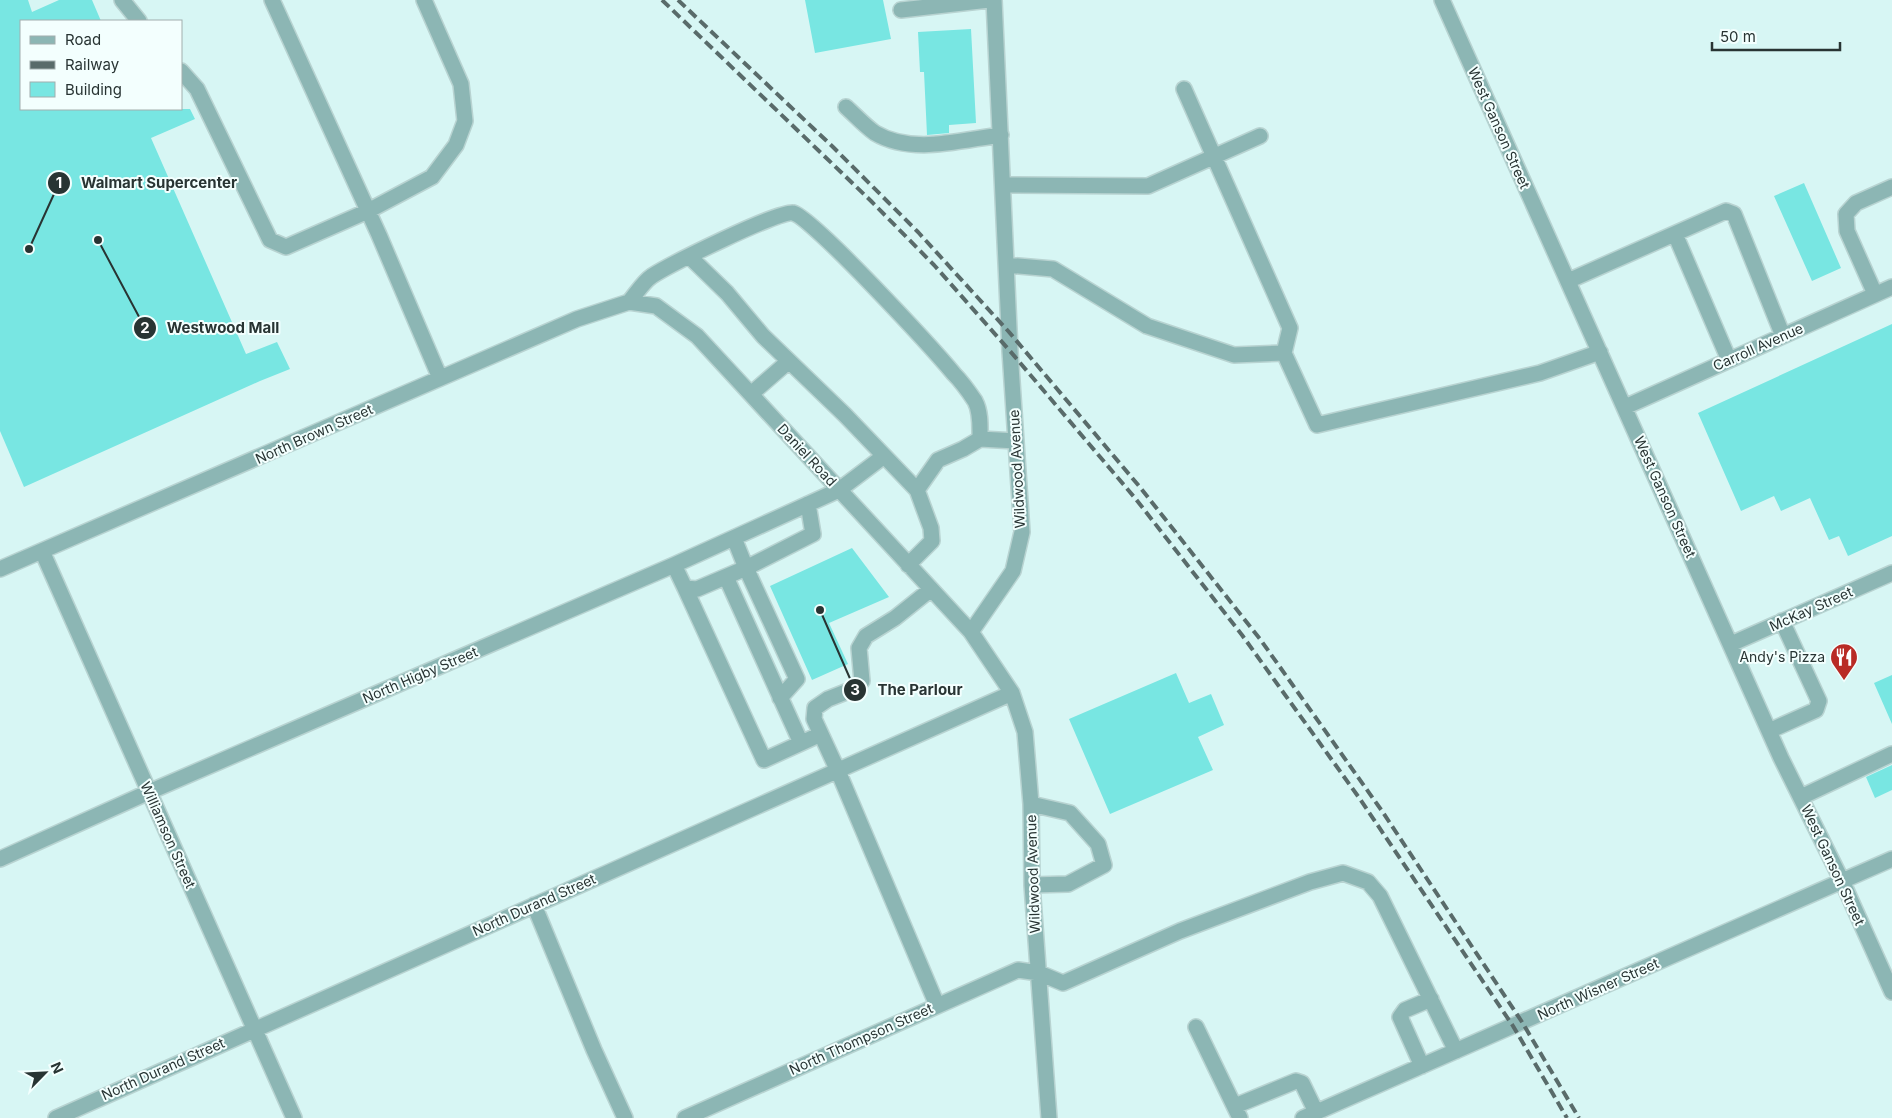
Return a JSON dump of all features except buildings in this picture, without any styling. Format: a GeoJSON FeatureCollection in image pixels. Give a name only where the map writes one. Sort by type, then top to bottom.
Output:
{"type":"FeatureCollection","features":[{"type":"Feature","properties":{"kind":"street"},"geometry":{"type":"LineString","coordinates":[[122,0],[138,20]]}},
{"type":"Feature","properties":{"kind":"street"},"geometry":{"type":"LineString","coordinates":[[272,0],[368,211],[440,378]]}},
{"type":"Feature","properties":{"kind":"street"},"geometry":{"type":"LineString","coordinates":[[182,72],[197,89],[270,240],[286,246],[368,211],[432,177],[456,145],[465,121],[461,84],[424,0]]}},
{"type":"Feature","properties":{"kind":"street"},"geometry":{"type":"LineString","coordinates":[[901,10],[989,0]]}},
{"type":"Feature","properties":{"kind":"street","name":"Wildwood Avenue"},"geometry":{"type":"LineString","coordinates":[[994,0],[1022,532],[1013,571],[970,632],[1012,693],[1025,732],[1030,804],[1032,885],[1049,1118]]}},
{"type":"Feature","properties":{"kind":"street","name":"West Ganson Street"},"geometry":{"type":"LineString","coordinates":[[1442,0],[1769,731],[1891,987]]}},
{"type":"Feature","properties":{"kind":"street"},"geometry":{"type":"LineString","coordinates":[[1184,89],[1290,328],[1284,353],[1317,426],[1540,373],[1600,352]]}},
{"type":"Feature","properties":{"kind":"street"},"geometry":{"type":"LineString","coordinates":[[846,107],[874,132],[897,142],[924,145],[1001,135]]}},
{"type":"Feature","properties":{"kind":"street"},"geometry":{"type":"LineString","coordinates":[[1003,185],[1148,186],[1260,136]]}},
{"type":"Feature","properties":{"kind":"street"},"geometry":{"type":"LineString","coordinates":[[1875,294],[1847,231],[1846,214],[1856,203],[1892,187]]}},
{"type":"Feature","properties":{"kind":"street"},"geometry":{"type":"LineString","coordinates":[[1568,281],[1726,211],[1734,214],[1783,336]]}},
{"type":"Feature","properties":{"kind":"street"},"geometry":{"type":"LineString","coordinates":[[629,302],[650,277],[780,214],[793,213],[803,218],[832,244],[956,375],[976,404],[980,419],[980,439]]}},
{"type":"Feature","properties":{"kind":"street"},"geometry":{"type":"LineString","coordinates":[[1674,234],[1729,360]]}},
{"type":"Feature","properties":{"kind":"street"},"geometry":{"type":"LineString","coordinates":[[690,257],[727,293],[763,336],[917,490],[931,528],[932,541],[908,565]]}},
{"type":"Feature","properties":{"kind":"street"},"geometry":{"type":"LineString","coordinates":[[1007,265],[1053,269],[1147,326],[1234,355],[1284,353]]}},
{"type":"Feature","properties":{"kind":"street","name":"Carroll Avenue"},"geometry":{"type":"LineString","coordinates":[[1624,407],[1892,287]]}},
{"type":"Feature","properties":{"kind":"street","name":"North Brown Street"},"geometry":{"type":"LineString","coordinates":[[0,569],[577,319],[629,302]]}},
{"type":"Feature","properties":{"kind":"street","name":"Daniel Road"},"geometry":{"type":"LineString","coordinates":[[629,302],[656,306],[697,336],[970,632]]}},
{"type":"Feature","properties":{"kind":"street"},"geometry":{"type":"LineString","coordinates":[[751,394],[789,361]]}},
{"type":"Feature","properties":{"kind":"street"},"geometry":{"type":"LineString","coordinates":[[917,490],[938,460],[980,439],[1016,441]]}},
{"type":"Feature","properties":{"kind":"street","name":"North Higby Street"},"geometry":{"type":"LineString","coordinates":[[0,858],[734,538],[839,490],[854,481],[884,456]]}},
{"type":"Feature","properties":{"kind":"street"},"geometry":{"type":"LineString","coordinates":[[686,588],[697,589],[726,577],[813,534],[808,504]]}},
{"type":"Feature","properties":{"kind":"street"},"geometry":{"type":"LineString","coordinates":[[734,538],[797,679],[780,698]]}},
{"type":"Feature","properties":{"kind":"street","name":"Williamson Street"},"geometry":{"type":"LineString","coordinates":[[42,551],[294,1118]]}},
{"type":"Feature","properties":{"kind":"street"},"geometry":{"type":"LineString","coordinates":[[674,565],[764,760],[821,734]]}},
{"type":"Feature","properties":{"kind":"street","name":"McKay Street"},"geometry":{"type":"LineString","coordinates":[[1731,644],[1892,573]]}},
{"type":"Feature","properties":{"kind":"street"},"geometry":{"type":"LineString","coordinates":[[726,577],[801,743]]}},
{"type":"Feature","properties":{"kind":"street"},"geometry":{"type":"LineString","coordinates":[[930,590],[895,618],[866,636],[859,648],[862,681],[856,688],[815,708],[814,719],[838,771],[937,1005]]}},
{"type":"Feature","properties":{"kind":"street"},"geometry":{"type":"LineString","coordinates":[[1769,731],[1816,710],[1819,701],[1782,621]]}},
{"type":"Feature","properties":{"kind":"street","name":"North Durand Street"},"geometry":{"type":"LineString","coordinates":[[56,1118],[1012,693]]}},
{"type":"Feature","properties":{"kind":"street"},"geometry":{"type":"LineString","coordinates":[[1801,797],[1892,754]]}},
{"type":"Feature","properties":{"kind":"street"},"geometry":{"type":"LineString","coordinates":[[1030,804],[1070,813],[1098,844],[1104,865],[1068,884],[1032,885]]}},
{"type":"Feature","properties":{"kind":"street","name":"North Wisner Street"},"geometry":{"type":"LineString","coordinates":[[1310,1115],[1892,859]]}},
{"type":"Feature","properties":{"kind":"street","name":"North Thompson Street"},"geometry":{"type":"LineString","coordinates":[[685,1118],[1018,970],[1039,973],[1063,983],[1180,931],[1310,882],[1343,873],[1368,882],[1380,896],[1456,1051]]}},
{"type":"Feature","properties":{"kind":"street"},"geometry":{"type":"LineString","coordinates":[[534,905],[594,1050],[625,1118]]}},
{"type":"Feature","properties":{"kind":"street"},"geometry":{"type":"LineString","coordinates":[[1422,1066],[1400,1017],[1405,1010],[1431,999]]}},
{"type":"Feature","properties":{"kind":"street"},"geometry":{"type":"LineString","coordinates":[[1196,1026],[1238,1112],[1296,1081],[1302,1083],[1310,1115]]}},
{"type":"Feature","properties":{"kind":"railway"},"geometry":{"type":"LineString","coordinates":[[662,0],[871,201],[934,265],[1135,498],[1242,635],[1360,799],[1513,1026],[1567,1118]]}},
{"type":"Feature","properties":{"kind":"railway"},"geometry":{"type":"LineString","coordinates":[[678,0],[833,147],[918,232],[1009,332],[1139,486],[1260,639],[1382,811],[1522,1022],[1579,1118]]}},
{"type":"Feature","properties":{"kind":"place","name":"Westwood Mall"},"geometry":{"type":"Point","coordinates":[98,240]}},
{"type":"Feature","properties":{"kind":"place","name":"Walmart Supercenter"},"geometry":{"type":"Point","coordinates":[29,249]}},
{"type":"Feature","properties":{"kind":"place","name":"The Parlour"},"geometry":{"type":"Point","coordinates":[820,610]}},
{"type":"Feature","properties":{"kind":"place","name":"Andy's Pizza"},"geometry":{"type":"Point","coordinates":[1844,681]}}]}
